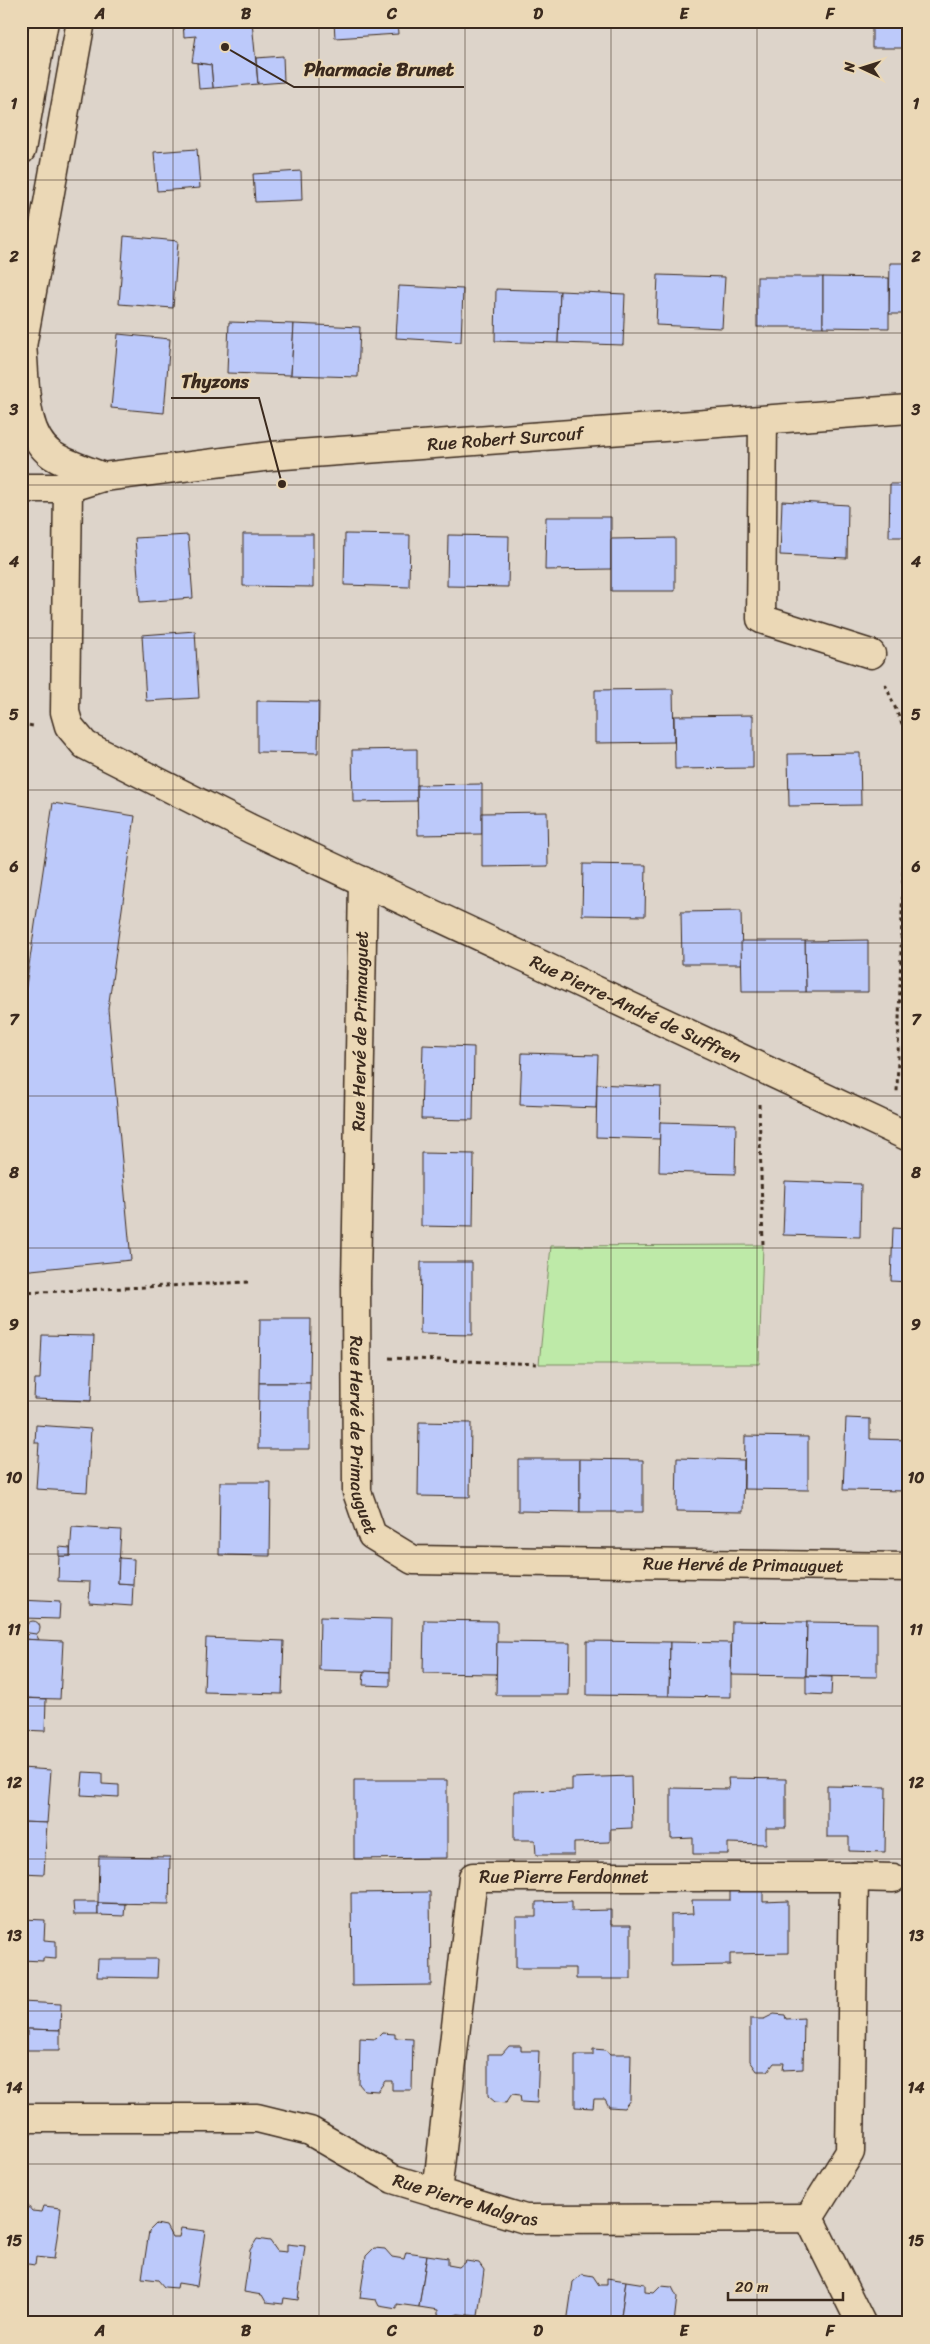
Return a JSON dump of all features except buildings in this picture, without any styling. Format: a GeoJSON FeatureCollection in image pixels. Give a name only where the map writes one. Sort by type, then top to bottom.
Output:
{"type":"FeatureCollection","features":[{"type":"Feature","properties":{"kind":"street"},"geometry":{"type":"LineString","coordinates":[[21,150],[44,21]]}},
{"type":"Feature","properties":{"kind":"street"},"geometry":{"type":"LineString","coordinates":[[81,21],[22,349],[29,420],[33,432],[52,455],[103,477]]}},
{"type":"Feature","properties":{"kind":"street","name":"Rue Robert Surcouf"},"geometry":{"type":"LineString","coordinates":[[21,488],[68,488],[103,477],[271,456],[909,409]]}},
{"type":"Feature","properties":{"kind":"street"},"geometry":{"type":"LineString","coordinates":[[764,421],[761,619],[872,654]]}},
{"type":"Feature","properties":{"kind":"street","name":"Rue Pierre-André de Suffren"},"geometry":{"type":"LineString","coordinates":[[68,488],[65,712],[69,726],[85,745],[251,829],[902,1134]]}},
{"type":"Feature","properties":{"kind":"street","name":"Rue Hervé de Primauguet"},"geometry":{"type":"LineString","coordinates":[[363,881],[356,1362],[357,1492],[372,1535],[413,1560],[909,1567]]}},
{"type":"Feature","properties":{"kind":"street","name":"Rue Pierre Ferdonnet"},"geometry":{"type":"LineString","coordinates":[[437,2193],[473,1877],[893,1878]]}},
{"type":"Feature","properties":{"kind":"street"},"geometry":{"type":"LineString","coordinates":[[854,1877],[850,2152],[809,2218],[861,2323]]}},
{"type":"Feature","properties":{"kind":"street","name":"Rue Pierre Malgras"},"geometry":{"type":"LineString","coordinates":[[21,2118],[257,2118],[310,2131],[393,2179],[525,2219],[809,2218]]}},
{"type":"Feature","properties":{"kind":"path"},"geometry":{"type":"LineString","coordinates":[[872,654],[907,735],[903,865],[902,1134]]}},
{"type":"Feature","properties":{"kind":"path"},"geometry":{"type":"LineString","coordinates":[[903,865],[909,865]]}},
{"type":"Feature","properties":{"kind":"path"},"geometry":{"type":"LineString","coordinates":[[758,1066],[762,1245]]}},
{"type":"Feature","properties":{"kind":"path"},"geometry":{"type":"LineString","coordinates":[[21,1293],[248,1282]]}},
{"type":"Feature","properties":{"kind":"path"},"geometry":{"type":"LineString","coordinates":[[356,1362],[383,1358],[539,1364]]}},
{"type":"Feature","properties":{"kind":"green space"},"geometry":{"type":"Polygon","coordinates":[[[763,1245],[759,1364],[539,1364],[551,1246],[763,1245]]]}},
{"type":"Feature","properties":{"kind":"place","name":"Pharmacie Brunet"},"geometry":{"type":"Point","coordinates":[225,47]}},
{"type":"Feature","properties":{"kind":"place","name":"Thyzons"},"geometry":{"type":"Point","coordinates":[282,484]}}]}
